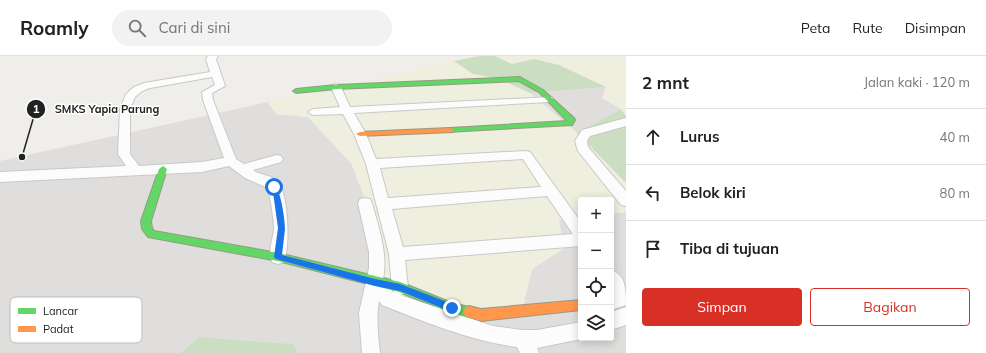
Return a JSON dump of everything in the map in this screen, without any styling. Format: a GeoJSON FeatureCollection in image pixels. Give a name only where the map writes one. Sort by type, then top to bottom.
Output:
{"type":"FeatureCollection","features":[{"type":"Feature","properties":{"kind":"street"},"geometry":{"type":"LineString","coordinates":[[213,56],[211,58],[220,86],[207,92],[207,96],[236,165],[250,175],[271,183],[274,187],[279,206],[282,228],[278,257]]}},
{"type":"Feature","properties":{"kind":"street"},"geometry":{"type":"LineString","coordinates":[[135,170],[124,154],[123,147],[126,117],[125,109],[130,96],[138,89],[152,84],[215,74]]}},
{"type":"Feature","properties":{"kind":"street"},"geometry":{"type":"LineString","coordinates":[[296,91],[336,87],[520,79],[535,87],[571,120],[569,123],[360,134]]}},
{"type":"Feature","properties":{"kind":"street"},"geometry":{"type":"LineString","coordinates":[[336,87],[360,134],[372,164],[396,254],[400,287]]}},
{"type":"Feature","properties":{"kind":"street"},"geometry":{"type":"LineString","coordinates":[[313,112],[548,99]]}},
{"type":"Feature","properties":{"kind":"street"},"geometry":{"type":"LineString","coordinates":[[626,122],[586,133],[580,140],[582,148],[626,201]]}},
{"type":"Feature","properties":{"kind":"street"},"geometry":{"type":"LineString","coordinates":[[372,164],[526,155],[580,233]]}},
{"type":"Feature","properties":{"kind":"street"},"geometry":{"type":"LineString","coordinates":[[0,177],[236,165],[277,159]]}},
{"type":"Feature","properties":{"kind":"street"},"geometry":{"type":"LineString","coordinates":[[163,169],[146,221],[148,232],[151,234],[278,257],[400,287],[452,308],[481,315],[578,305]]}},
{"type":"Feature","properties":{"kind":"street"},"geometry":{"type":"LineString","coordinates":[[383,204],[551,191]]}},
{"type":"Feature","properties":{"kind":"street"},"geometry":{"type":"LineString","coordinates":[[365,203],[377,252],[375,282],[368,313],[371,353]]}},
{"type":"Feature","properties":{"kind":"street"},"geometry":{"type":"LineString","coordinates":[[396,254],[578,240]]}},
{"type":"Feature","properties":{"kind":"street"},"geometry":{"type":"LineString","coordinates":[[375,282],[388,299],[526,346],[537,339],[578,331]]}},
{"type":"Feature","properties":{"kind":"street"},"geometry":{"type":"LineString","coordinates":[[614,282],[621,292],[622,298],[614,301]]}},
{"type":"Feature","properties":{"kind":"street"},"geometry":{"type":"LineString","coordinates":[[614,320],[626,316]]}},
{"type":"Feature","properties":{"kind":"shaded area"},"geometry":{"type":"Polygon","coordinates":[[[606,87],[602,98],[621,109],[577,133],[530,93],[606,87]]]}},
{"type":"Feature","properties":{"kind":"shaded area"},"geometry":{"type":"Polygon","coordinates":[[[268,102],[276,114],[308,117],[351,163],[380,236],[521,315],[532,269],[564,248],[558,220],[578,218],[578,341],[614,341],[614,214],[626,212],[626,353],[298,353],[294,344],[199,337],[180,353],[0,353],[0,161],[268,102]]]}},
{"type":"Feature","properties":{"kind":"green space"},"geometry":{"type":"Polygon","coordinates":[[[479,56],[495,56],[512,64],[534,59],[559,65],[606,87],[530,93],[497,78],[473,74],[454,61],[479,56]]]}},
{"type":"Feature","properties":{"kind":"green space"},"geometry":{"type":"Polygon","coordinates":[[[495,56],[626,56],[626,116],[621,109],[602,98],[606,87],[534,59],[512,64],[495,56]]]}},
{"type":"Feature","properties":{"kind":"green space"},"geometry":{"type":"Polygon","coordinates":[[[454,61],[473,74],[497,78],[530,93],[577,133],[626,183],[626,212],[614,214],[614,197],[578,197],[578,218],[559,220],[564,248],[532,269],[521,315],[385,303],[380,236],[351,163],[308,117],[276,114],[268,102],[454,61]]]}},
{"type":"Feature","properties":{"kind":"green space"},"geometry":{"type":"Polygon","coordinates":[[[621,109],[626,116],[626,183],[577,133],[621,109]]]}},
{"type":"Feature","properties":{"kind":"green space"},"geometry":{"type":"Polygon","coordinates":[[[199,337],[294,344],[298,353],[180,353],[199,337]]]}},
{"type":"Feature","properties":{"kind":"traffic: fast"},"geometry":{"type":"LineString","coordinates":[[296,91],[336,87],[520,79],[541,91],[571,120],[569,123],[561,124],[450,130]]}},
{"type":"Feature","properties":{"kind":"traffic: fast"},"geometry":{"type":"LineString","coordinates":[[163,169],[146,221],[147,229],[151,234],[278,257],[400,287],[452,308],[469,312]]}},
{"type":"Feature","properties":{"kind":"traffic: slow"},"geometry":{"type":"LineString","coordinates":[[360,134],[450,130]]}},
{"type":"Feature","properties":{"kind":"traffic: slow"},"geometry":{"type":"LineString","coordinates":[[469,312],[481,315],[578,305]]}},
{"type":"Feature","properties":{"kind":"place","name":"SMKS Yapia Parung"},"geometry":{"type":"Point","coordinates":[22,157]}},
{"type":"Feature","properties":{"kind":"route"},"geometry":{"type":"LineString","coordinates":[[274,187],[279,206],[282,228],[278,257],[400,287],[452,308]]}}]}
